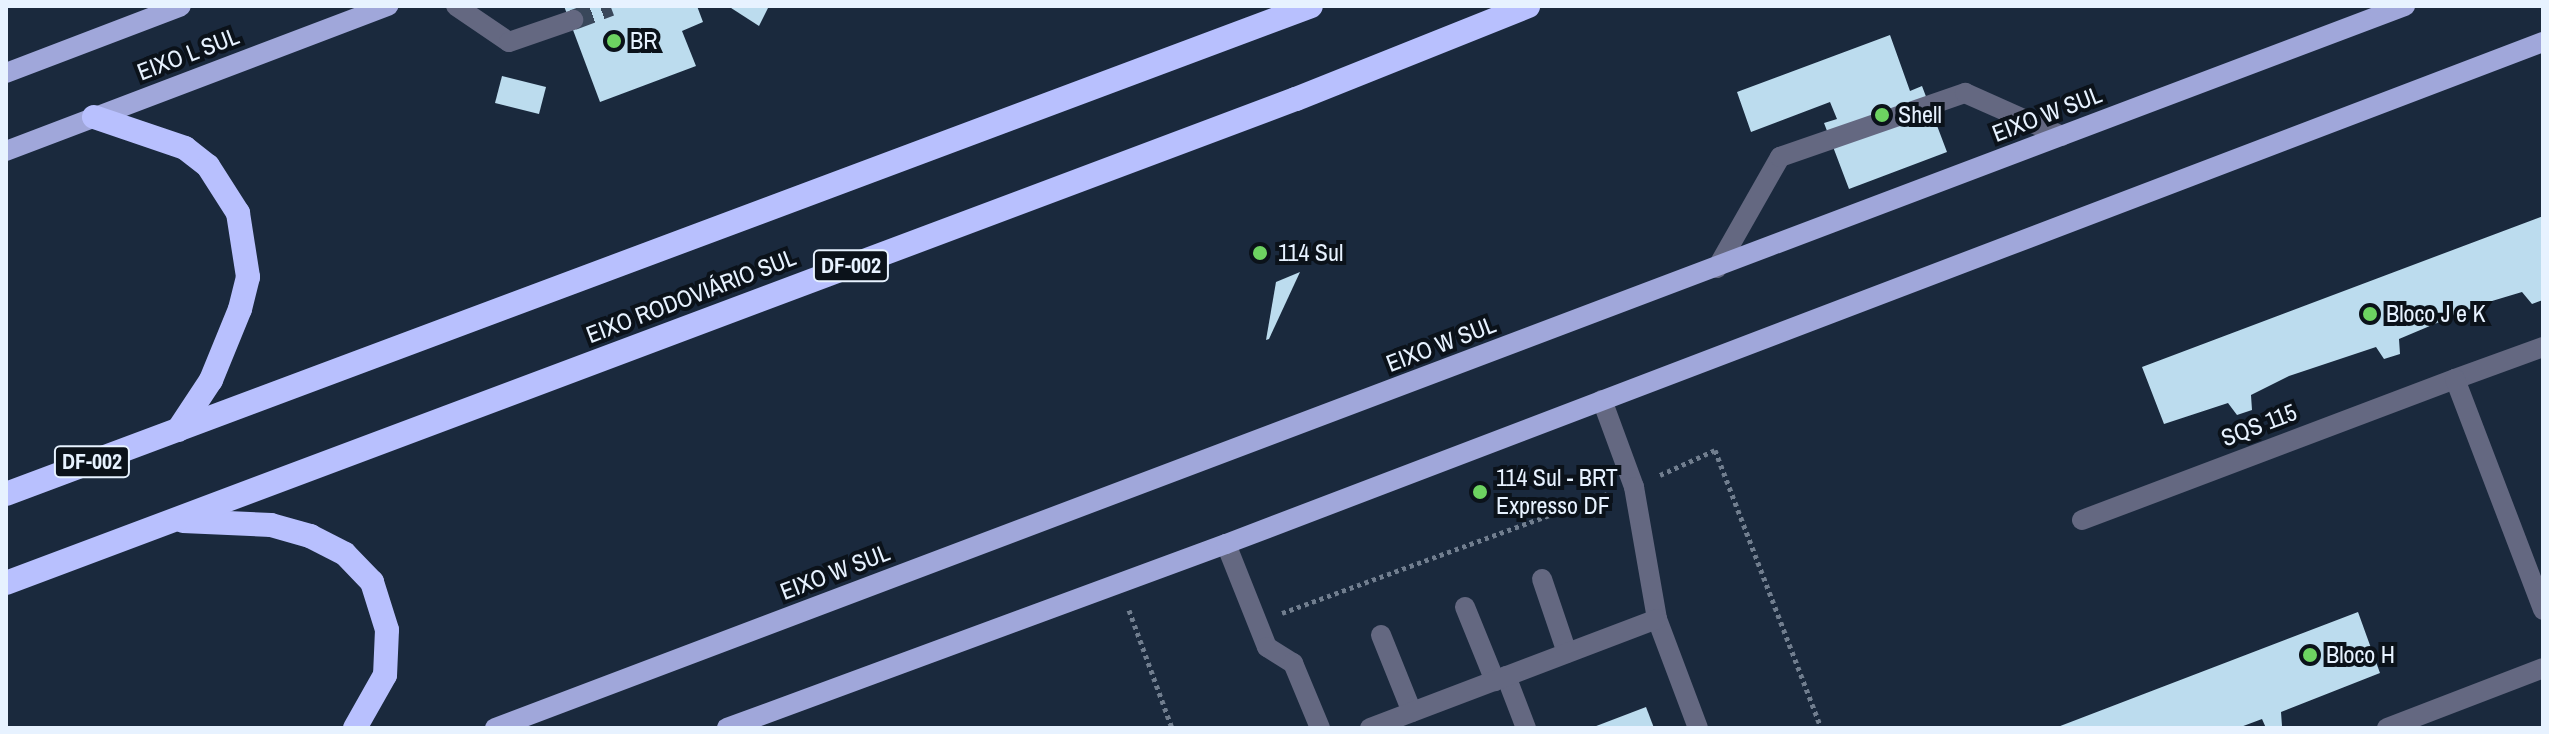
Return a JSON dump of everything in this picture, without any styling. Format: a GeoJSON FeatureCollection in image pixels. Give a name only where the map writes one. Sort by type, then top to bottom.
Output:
{"type":"FeatureCollection","features":[{"type":"Feature","properties":{"kind":"highway","name":"DF-002"},"geometry":{"type":"LineString","coordinates":[[6,494],[1311,6]]}},
{"type":"Feature","properties":{"kind":"highway","name":"EIXO RODOVIÁRIO SUL"},"geometry":{"type":"LineString","coordinates":[[6,583],[1296,99],[1528,6]]}},
{"type":"Feature","properties":{"kind":"highway"},"geometry":{"type":"LineString","coordinates":[[94,117],[185,148],[208,166],[238,213],[248,277],[240,309],[211,380],[178,430]]}},
{"type":"Feature","properties":{"kind":"highway"},"geometry":{"type":"LineString","coordinates":[[173,521],[271,525],[310,536],[345,554],[372,582],[387,630],[385,675],[355,728]]}},
{"type":"Feature","properties":{"kind":"main road","name":"EIXO L SUL"},"geometry":{"type":"LineString","coordinates":[[6,73],[181,6]]}},
{"type":"Feature","properties":{"kind":"main road","name":"EIXO L SUL"},"geometry":{"type":"LineString","coordinates":[[6,151],[388,6]]}},
{"type":"Feature","properties":{"kind":"main road","name":"EIXO W SUL"},"geometry":{"type":"LineString","coordinates":[[495,728],[2405,6]]}},
{"type":"Feature","properties":{"kind":"main road"},"geometry":{"type":"LineString","coordinates":[[727,728],[1226,544],[2543,42]]}},
{"type":"Feature","properties":{"kind":"street"},"geometry":{"type":"LineString","coordinates":[[456,6],[509,42],[573,20]]}},
{"type":"Feature","properties":{"kind":"street"},"geometry":{"type":"LineString","coordinates":[[1717,268],[1780,157],[1965,93],[2062,136]]}},
{"type":"Feature","properties":{"kind":"street","name":"SQS 115"},"geometry":{"type":"LineString","coordinates":[[2082,520],[2543,347]]}},
{"type":"Feature","properties":{"kind":"street"},"geometry":{"type":"LineString","coordinates":[[2455,379],[2543,610]]}},
{"type":"Feature","properties":{"kind":"street"},"geometry":{"type":"LineString","coordinates":[[1602,400],[1634,487],[1657,619],[1698,728]]}},
{"type":"Feature","properties":{"kind":"street"},"geometry":{"type":"LineString","coordinates":[[1226,544],[1267,647],[1293,663],[1320,728]]}},
{"type":"Feature","properties":{"kind":"street"},"geometry":{"type":"LineString","coordinates":[[1542,579],[1567,653]]}},
{"type":"Feature","properties":{"kind":"street"},"geometry":{"type":"LineString","coordinates":[[1465,607],[1526,728]]}},
{"type":"Feature","properties":{"kind":"street"},"geometry":{"type":"LineString","coordinates":[[1370,728],[1657,619]]}},
{"type":"Feature","properties":{"kind":"street"},"geometry":{"type":"LineString","coordinates":[[1381,635],[1412,712]]}},
{"type":"Feature","properties":{"kind":"street"},"geometry":{"type":"LineString","coordinates":[[2387,728],[2543,668]]}},
{"type":"Feature","properties":{"kind":"path"},"geometry":{"type":"LineString","coordinates":[[1656,477],[1715,450],[1821,728]]}},
{"type":"Feature","properties":{"kind":"path"},"geometry":{"type":"LineString","coordinates":[[1283,627],[1277,615],[1619,490]]}},
{"type":"Feature","properties":{"kind":"path"},"geometry":{"type":"LineString","coordinates":[[1117,584],[1172,728]]}},
{"type":"Feature","properties":{"kind":"building","name":"BR"},"geometry":{"type":"Polygon","coordinates":[[[564,6],[697,6],[703,22],[682,31],[696,66],[600,102],[564,6]]]}},
{"type":"Feature","properties":{"kind":"building"},"geometry":{"type":"Polygon","coordinates":[[[728,6],[769,6],[759,26],[728,6]]]}},
{"type":"Feature","properties":{"kind":"building"},"geometry":{"type":"Polygon","coordinates":[[[1890,35],[1910,91],[1922,86],[1947,152],[1849,189],[1824,123],[1837,119],[1830,102],[1751,132],[1737,92],[1890,35]]]}},
{"type":"Feature","properties":{"kind":"building"},"geometry":{"type":"Polygon","coordinates":[[[502,76],[546,87],[539,114],[495,103],[502,76]]]}},
{"type":"Feature","properties":{"kind":"building","name":"Bloco J e K"},"geometry":{"type":"Polygon","coordinates":[[[2543,216],[2543,300],[2532,304],[2522,292],[2482,304],[2399,339],[2400,354],[2384,359],[2376,347],[2289,376],[2251,395],[2252,410],[2237,415],[2228,403],[2164,424],[2142,367],[2543,216]]]}},
{"type":"Feature","properties":{"kind":"building"},"geometry":{"type":"Polygon","coordinates":[[[1300,272],[1269,339],[1266,340],[1276,282],[1300,272]]]}},
{"type":"Feature","properties":{"kind":"building","name":"Bloco H"},"geometry":{"type":"Polygon","coordinates":[[[2358,612],[2380,673],[2281,712],[2282,726],[2277,728],[2266,728],[2262,719],[2238,728],[2055,728],[2358,612]]]}},
{"type":"Feature","properties":{"kind":"building"},"geometry":{"type":"Polygon","coordinates":[[[1646,707],[1654,728],[1591,728],[1646,707]]]}},
{"type":"Feature","properties":{"kind":"tunnel"},"geometry":{"type":"LineString","coordinates":[[573,20],[611,6]]}},
{"type":"Feature","properties":{"kind":"place","name":"BR"},"geometry":{"type":"Point","coordinates":[614,41]}},
{"type":"Feature","properties":{"kind":"place","name":"Shell"},"geometry":{"type":"Point","coordinates":[1882,115]}},
{"type":"Feature","properties":{"kind":"place","name":"114 Sul"},"geometry":{"type":"Point","coordinates":[1260,253]}},
{"type":"Feature","properties":{"kind":"place","name":"Bloco J e K"},"geometry":{"type":"Point","coordinates":[2370,314]}},
{"type":"Feature","properties":{"kind":"place","name":"114 Sul - BRT Expresso DF"},"geometry":{"type":"Point","coordinates":[1480,492]}},
{"type":"Feature","properties":{"kind":"place","name":"Bloco H"},"geometry":{"type":"Point","coordinates":[2310,655]}}]}
